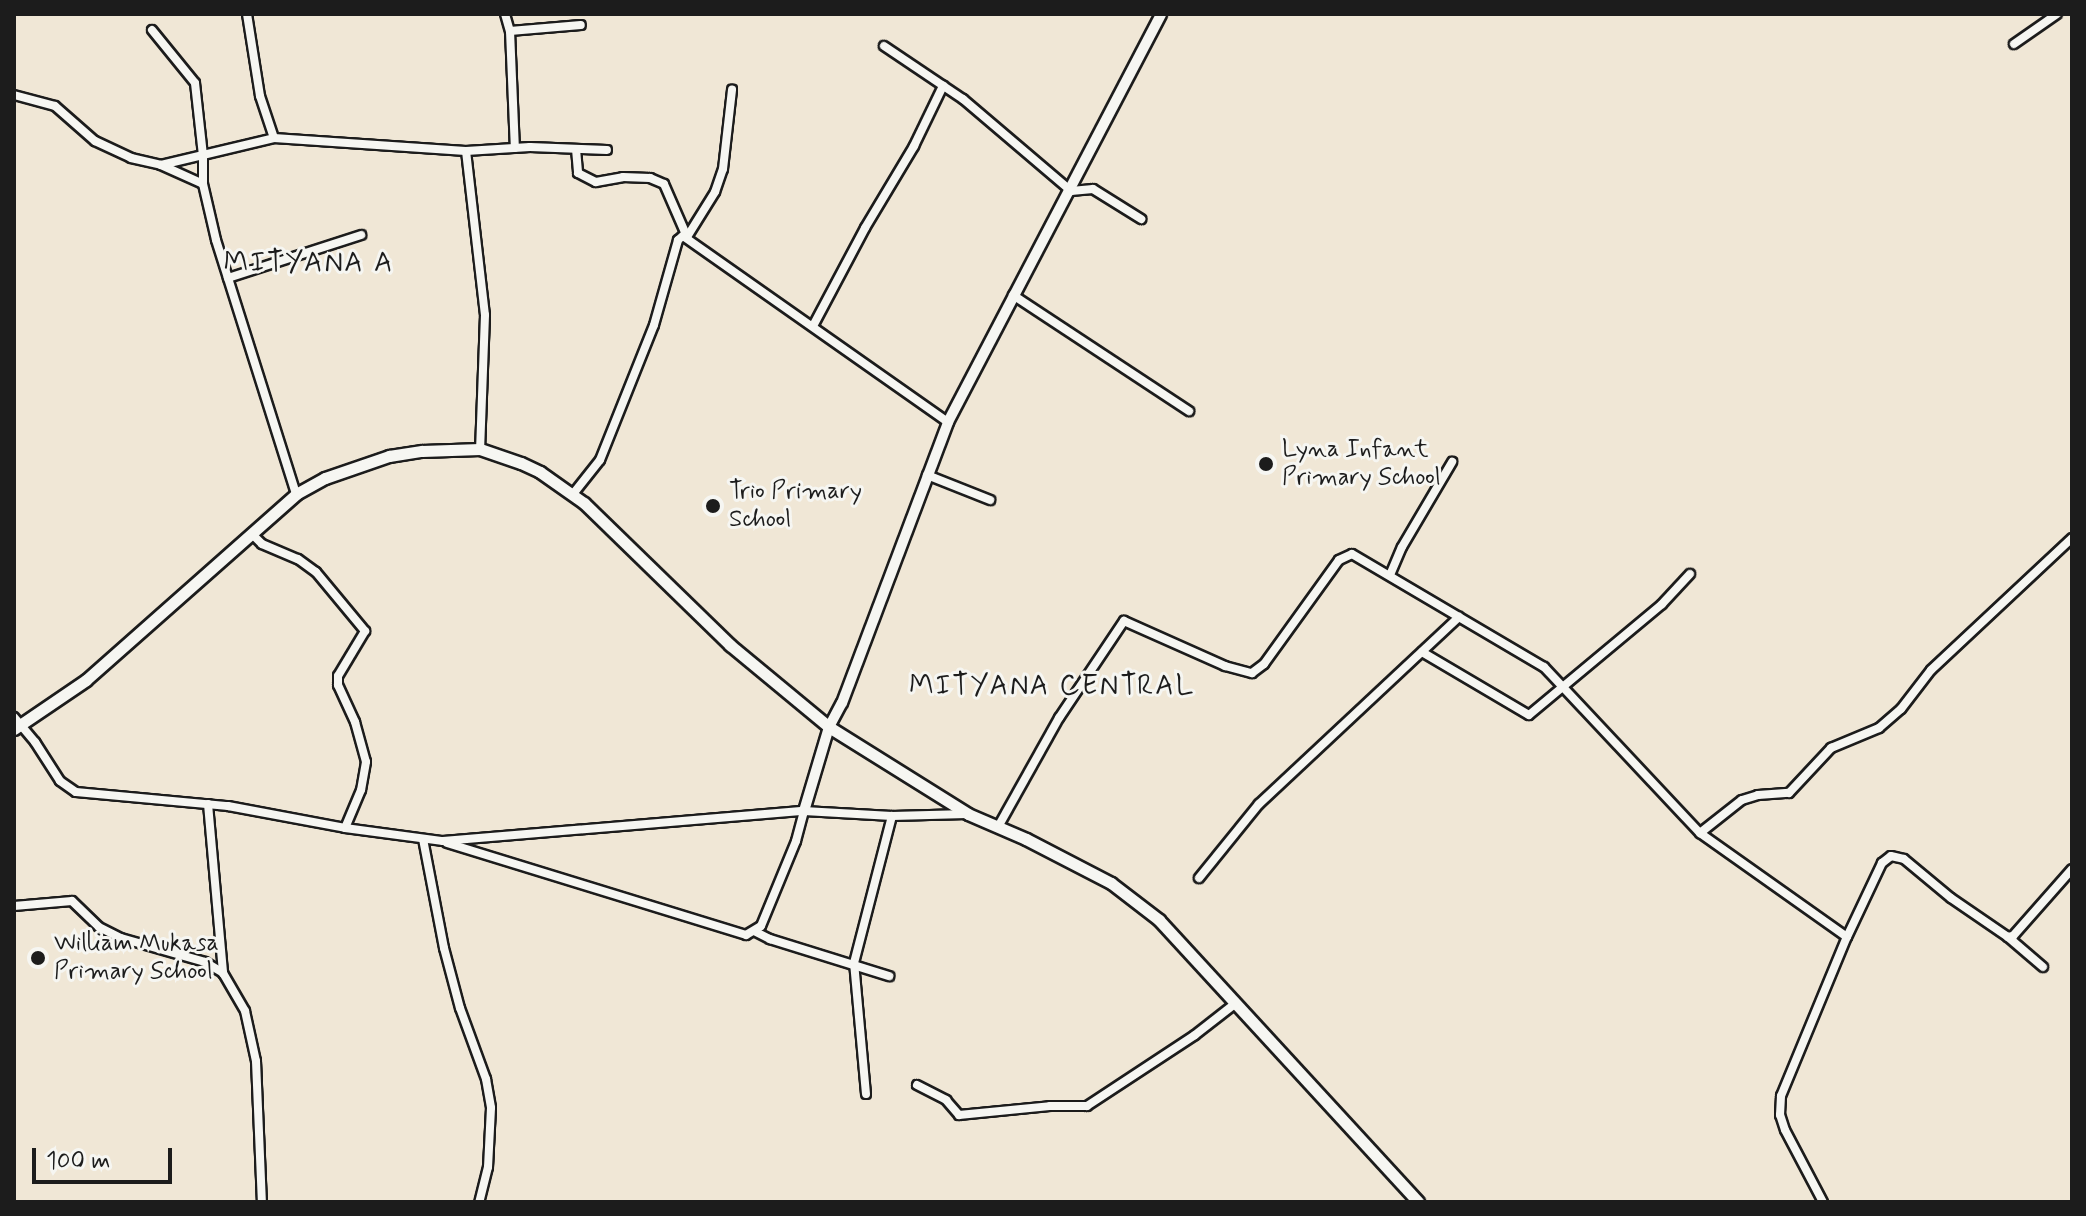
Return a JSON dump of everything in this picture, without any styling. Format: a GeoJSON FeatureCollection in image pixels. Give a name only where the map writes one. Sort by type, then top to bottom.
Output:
{"type":"FeatureCollection","features":[{"type":"Feature","properties":{"kind":"main road"},"geometry":{"type":"LineString","coordinates":[[16,724],[86,680],[296,494],[355,466],[389,456],[480,449],[528,465],[573,494],[604,520],[730,645],[829,727],[968,814],[1111,883],[1159,920],[1418,1202]]}},
{"type":"Feature","properties":{"kind":"street"},"geometry":{"type":"LineString","coordinates":[[247,14],[260,96],[274,138]]}},
{"type":"Feature","properties":{"kind":"street"},"geometry":{"type":"LineString","coordinates":[[505,14],[510,31],[515,148]]}},
{"type":"Feature","properties":{"kind":"street"},"geometry":{"type":"LineString","coordinates":[[756,932],[796,841],[829,727],[842,703],[948,422],[1161,14]]}},
{"type":"Feature","properties":{"kind":"street"},"geometry":{"type":"LineString","coordinates":[[2014,44],[2057,14]]}},
{"type":"Feature","properties":{"kind":"street"},"geometry":{"type":"LineString","coordinates":[[510,31],[581,25]]}},
{"type":"Feature","properties":{"kind":"street"},"geometry":{"type":"LineString","coordinates":[[152,30],[184,65],[195,83],[203,184],[228,278],[296,494]]}},
{"type":"Feature","properties":{"kind":"street"},"geometry":{"type":"LineString","coordinates":[[884,46],[943,86],[1071,191],[1093,189],[1141,219]]}},
{"type":"Feature","properties":{"kind":"street"},"geometry":{"type":"LineString","coordinates":[[813,326],[943,86]]}},
{"type":"Feature","properties":{"kind":"street"},"geometry":{"type":"LineString","coordinates":[[573,494],[600,460],[654,325],[678,240],[687,237],[715,192],[723,169],[732,90]]}},
{"type":"Feature","properties":{"kind":"street"},"geometry":{"type":"LineString","coordinates":[[14,95],[55,106],[95,141],[131,158],[161,165],[203,184]]}},
{"type":"Feature","properties":{"kind":"street"},"geometry":{"type":"LineString","coordinates":[[161,165],[274,138],[466,151],[515,148],[607,150]]}},
{"type":"Feature","properties":{"kind":"street"},"geometry":{"type":"LineString","coordinates":[[576,149],[578,173],[596,182],[623,177],[650,178],[664,184],[687,237],[948,422]]}},
{"type":"Feature","properties":{"kind":"street"},"geometry":{"type":"LineString","coordinates":[[466,151],[485,315],[480,449]]}},
{"type":"Feature","properties":{"kind":"street"},"geometry":{"type":"LineString","coordinates":[[228,278],[361,235]]}},
{"type":"Feature","properties":{"kind":"street"},"geometry":{"type":"LineString","coordinates":[[1013,295],[1189,411]]}},
{"type":"Feature","properties":{"kind":"street"},"geometry":{"type":"LineString","coordinates":[[1390,575],[1402,547],[1452,462]]}},
{"type":"Feature","properties":{"kind":"street"},"geometry":{"type":"LineString","coordinates":[[927,475],[990,500]]}},
{"type":"Feature","properties":{"kind":"street"},"geometry":{"type":"LineString","coordinates":[[252,534],[262,544],[298,559],[316,572],[365,631],[338,676],[338,685],[355,722],[366,762],[361,790],[345,828]]}},
{"type":"Feature","properties":{"kind":"street"},"geometry":{"type":"LineString","coordinates":[[1700,833],[1742,800],[1758,795],[1789,793],[1831,748],[1879,728],[1901,709],[1931,670],[2072,538]]}},
{"type":"Feature","properties":{"kind":"street"},"geometry":{"type":"LineString","coordinates":[[998,827],[1059,718],[1124,621],[1225,666],[1252,673],[1264,664],[1345,555],[1359,556],[1544,667],[1700,833],[1847,937]]}},
{"type":"Feature","properties":{"kind":"street"},"geometry":{"type":"LineString","coordinates":[[1422,652],[1529,715],[1564,689],[1662,604],[1690,574]]}},
{"type":"Feature","properties":{"kind":"street"},"geometry":{"type":"LineString","coordinates":[[1199,878],[1259,804],[1459,617]]}},
{"type":"Feature","properties":{"kind":"street"},"geometry":{"type":"LineString","coordinates":[[16,724],[66,788],[96,794],[208,804],[345,828],[443,841],[804,811],[892,816],[968,814]]}},
{"type":"Feature","properties":{"kind":"street"},"geometry":{"type":"LineString","coordinates":[[208,804],[223,973],[245,1011],[256,1061],[257,1149],[262,1202]]}},
{"type":"Feature","properties":{"kind":"street"},"geometry":{"type":"LineString","coordinates":[[866,1094],[854,963],[892,816]]}},
{"type":"Feature","properties":{"kind":"street"},"geometry":{"type":"LineString","coordinates":[[423,839],[444,948],[460,1008],[486,1079],[491,1108],[488,1167],[479,1202]]}},
{"type":"Feature","properties":{"kind":"street"},"geometry":{"type":"LineString","coordinates":[[443,841],[734,933],[746,935],[756,932],[889,976]]}},
{"type":"Feature","properties":{"kind":"street"},"geometry":{"type":"LineString","coordinates":[[1823,1202],[1785,1130],[1780,1115],[1781,1096],[1847,937],[1882,863],[1891,856],[1916,867],[1951,898],[2008,937],[2043,967]]}},
{"type":"Feature","properties":{"kind":"street"},"geometry":{"type":"LineString","coordinates":[[2008,937],[2072,869]]}},
{"type":"Feature","properties":{"kind":"street"},"geometry":{"type":"LineString","coordinates":[[14,906],[74,901],[99,927],[121,938],[205,962],[223,973]]}},
{"type":"Feature","properties":{"kind":"street"},"geometry":{"type":"LineString","coordinates":[[917,1085],[946,1100],[959,1115],[1050,1106],[1087,1106],[1195,1035],[1236,1003]]}},
{"type":"Feature","properties":{"kind":"place","name":"Lyna Infant Primary School"},"geometry":{"type":"Point","coordinates":[1266,464]}},
{"type":"Feature","properties":{"kind":"place","name":"Trio Primary School"},"geometry":{"type":"Point","coordinates":[713,506]}},
{"type":"Feature","properties":{"kind":"place","name":"William Mukasa Primary School"},"geometry":{"type":"Point","coordinates":[38,958]}},
{"type":"Feature","properties":{"kind":"district","name":"MITYANA A"},"geometry":{"type":"Point","coordinates":[309,264]}},
{"type":"Feature","properties":{"kind":"district","name":"MITYANA CENTRAL"},"geometry":{"type":"Point","coordinates":[1052,687]}}]}
